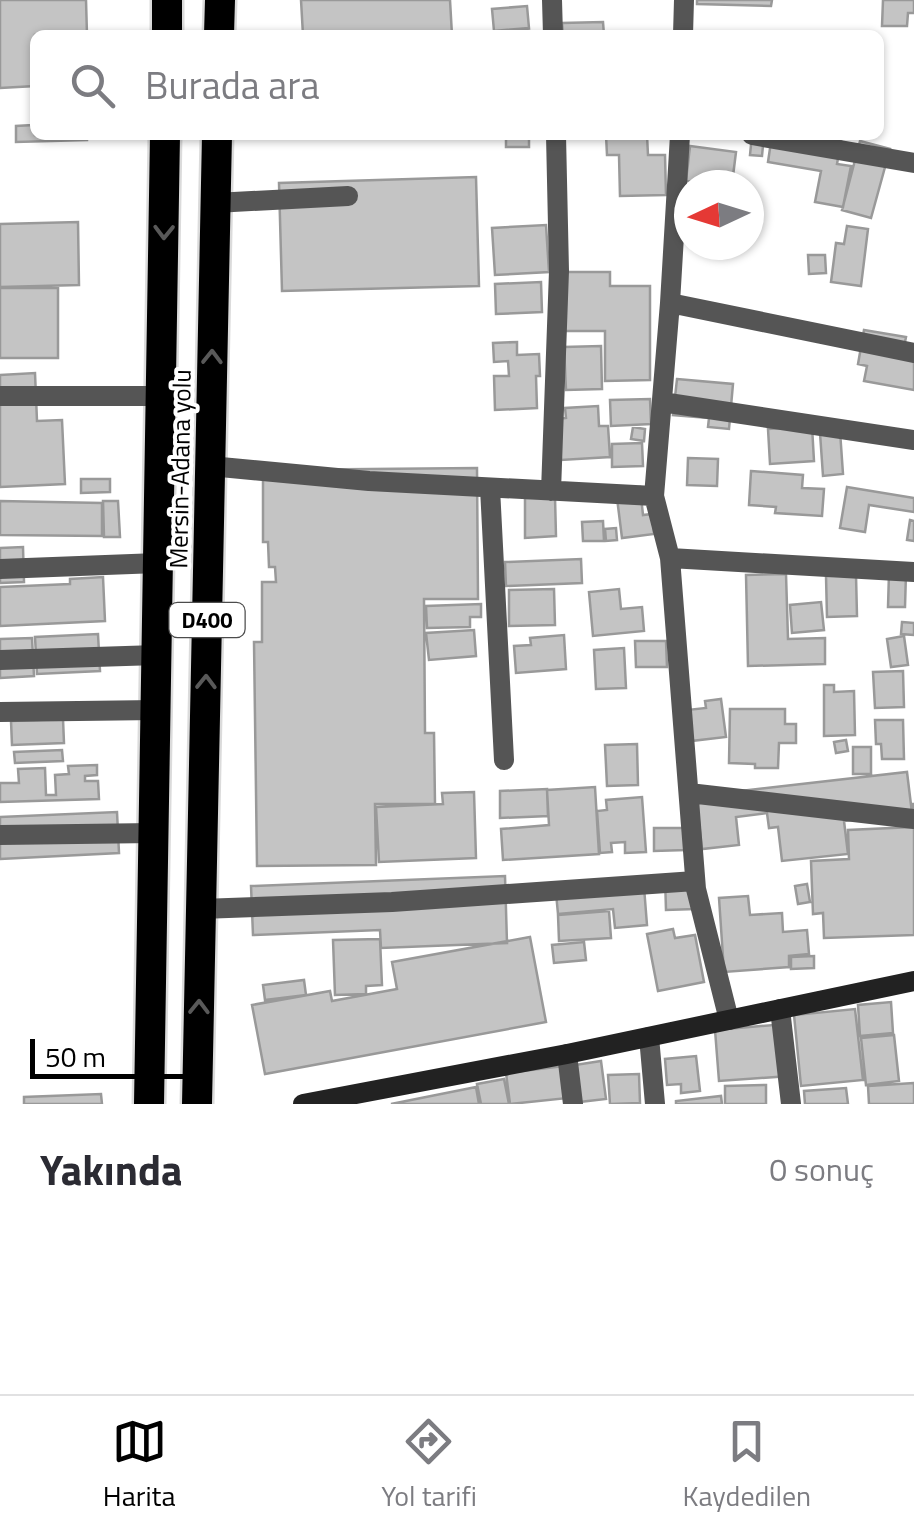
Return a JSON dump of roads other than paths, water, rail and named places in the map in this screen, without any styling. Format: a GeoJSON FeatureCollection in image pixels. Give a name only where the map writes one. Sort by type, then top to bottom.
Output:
{"type":"FeatureCollection","features":[{"type":"Feature","properties":{"kind":"highway"},"geometry":{"type":"LineString","coordinates":[[167,0],[167,30]]}},
{"type":"Feature","properties":{"kind":"highway"},"geometry":{"type":"LineString","coordinates":[[219,30],[220,0]]}},
{"type":"Feature","properties":{"kind":"highway","name":"Mersin-Adana yolu"},"geometry":{"type":"LineString","coordinates":[[149,1104],[165,140]]}},
{"type":"Feature","properties":{"kind":"highway","name":"Mersin-Adana yolu"},"geometry":{"type":"LineString","coordinates":[[197,1104],[217,140]]}},
{"type":"Feature","properties":{"kind":"main road"},"geometry":{"type":"LineString","coordinates":[[303,1104],[567,1054],[914,981]]}},
{"type":"Feature","properties":{"kind":"street"},"geometry":{"type":"LineString","coordinates":[[552,0],[553,30]]}},
{"type":"Feature","properties":{"kind":"street"},"geometry":{"type":"LineString","coordinates":[[683,30],[684,0]]}},
{"type":"Feature","properties":{"kind":"street"},"geometry":{"type":"LineString","coordinates":[[551,491],[559,272],[556,140]]}},
{"type":"Feature","properties":{"kind":"street"},"geometry":{"type":"LineString","coordinates":[[680,140],[654,496],[670,558],[695,881],[728,1020]]}},
{"type":"Feature","properties":{"kind":"street"},"geometry":{"type":"LineString","coordinates":[[781,140],[914,163]]}},
{"type":"Feature","properties":{"kind":"street"},"geometry":{"type":"LineString","coordinates":[[216,203],[348,196]]}},
{"type":"Feature","properties":{"kind":"street"},"geometry":{"type":"LineString","coordinates":[[670,303],[914,352]]}},
{"type":"Feature","properties":{"kind":"street"},"geometry":{"type":"LineString","coordinates":[[0,396],[161,396]]}},
{"type":"Feature","properties":{"kind":"street"},"geometry":{"type":"LineString","coordinates":[[662,402],[914,440]]}},
{"type":"Feature","properties":{"kind":"street"},"geometry":{"type":"LineString","coordinates":[[210,466],[369,481],[654,496]]}},
{"type":"Feature","properties":{"kind":"street"},"geometry":{"type":"LineString","coordinates":[[490,488],[504,760]]}},
{"type":"Feature","properties":{"kind":"street"},"geometry":{"type":"LineString","coordinates":[[670,558],[914,572]]}},
{"type":"Feature","properties":{"kind":"street"},"geometry":{"type":"LineString","coordinates":[[0,569],[158,563]]}},
{"type":"Feature","properties":{"kind":"street"},"geometry":{"type":"LineString","coordinates":[[0,660],[157,655]]}},
{"type":"Feature","properties":{"kind":"street"},"geometry":{"type":"LineString","coordinates":[[0,712],[156,710]]}},
{"type":"Feature","properties":{"kind":"street"},"geometry":{"type":"LineString","coordinates":[[689,793],[914,819]]}},
{"type":"Feature","properties":{"kind":"street"},"geometry":{"type":"LineString","coordinates":[[0,835],[154,833]]}},
{"type":"Feature","properties":{"kind":"street"},"geometry":{"type":"LineString","coordinates":[[201,909],[392,902],[695,881]]}},
{"type":"Feature","properties":{"kind":"street"},"geometry":{"type":"LineString","coordinates":[[780,1009],[790,1104]]}},
{"type":"Feature","properties":{"kind":"street"},"geometry":{"type":"LineString","coordinates":[[649,1037],[655,1104]]}},
{"type":"Feature","properties":{"kind":"street"},"geometry":{"type":"LineString","coordinates":[[567,1054],[573,1104]]}}]}
